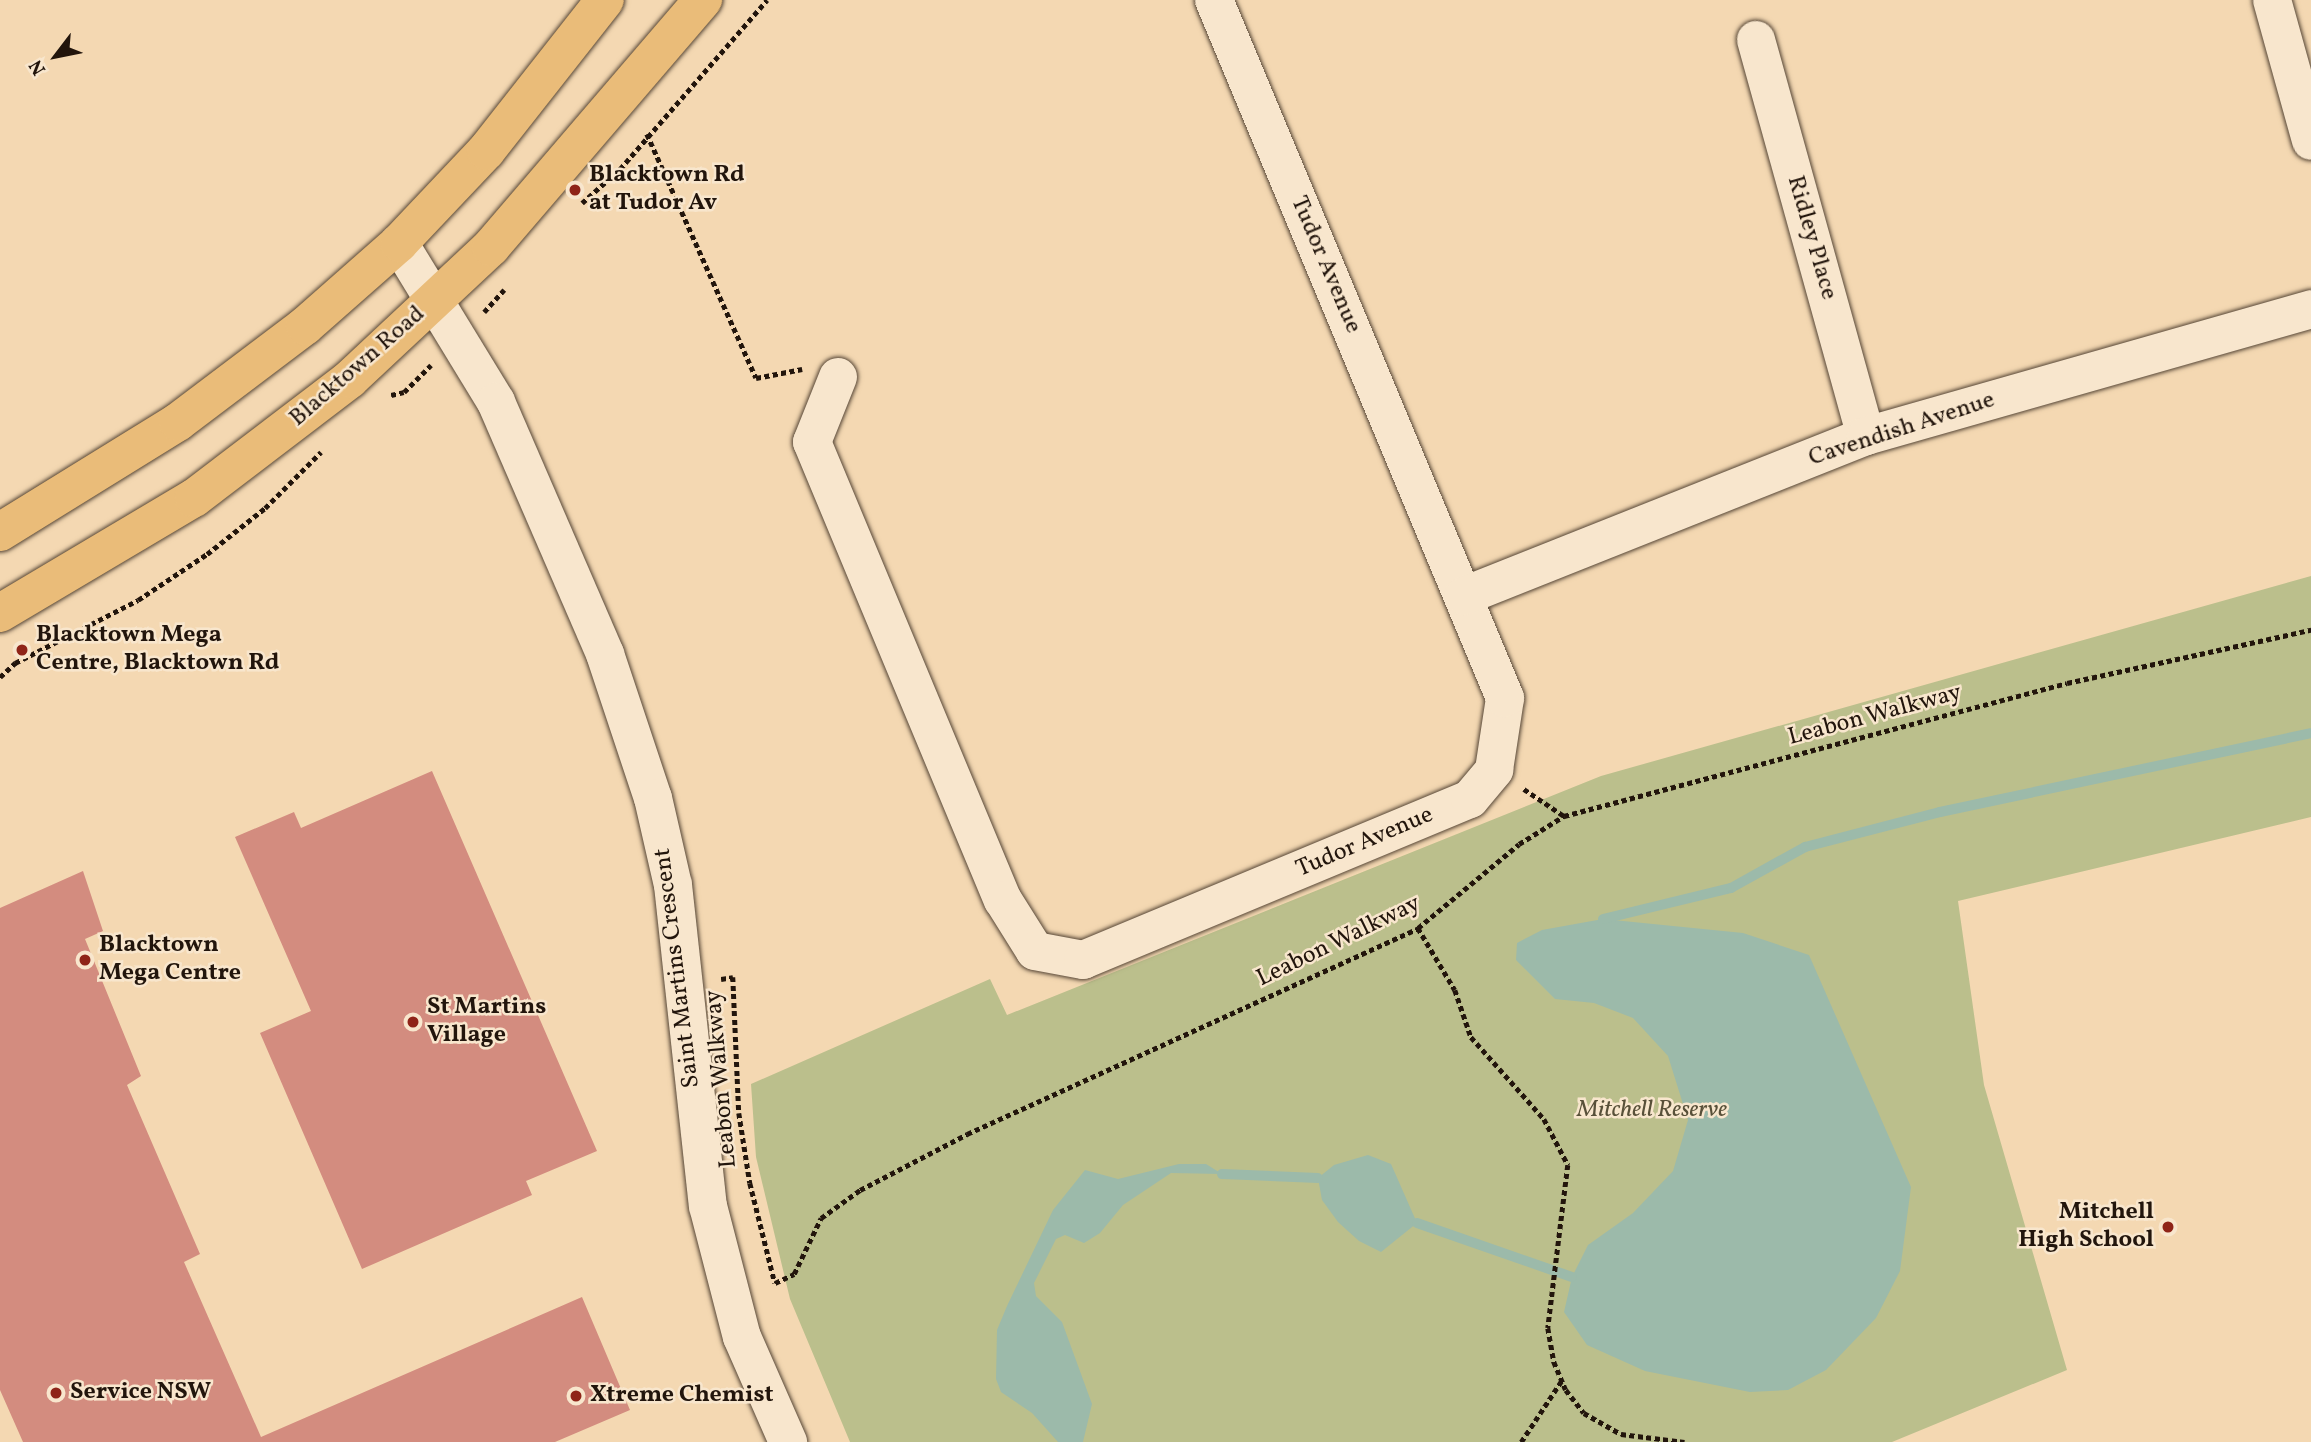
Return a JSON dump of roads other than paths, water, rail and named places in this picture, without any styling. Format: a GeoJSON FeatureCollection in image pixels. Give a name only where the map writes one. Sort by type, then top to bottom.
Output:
{"type":"FeatureCollection","features":[{"type":"Feature","properties":{"kind":"main road"},"geometry":{"type":"LineString","coordinates":[[0,532],[178,422],[305,326],[399,243],[485,151],[605,0]]}},
{"type":"Feature","properties":{"kind":"main road","name":"Blacktown Road"},"geometry":{"type":"LineString","coordinates":[[0,613],[194,498],[350,379],[491,247],[703,0]]}},
{"type":"Feature","properties":{"kind":"street","name":"Tudor Avenue"},"geometry":{"type":"LineString","coordinates":[[838,377],[812,442],[1003,900],[1035,951],[1083,960],[1470,799],[1494,770],[1505,698],[1214,0]]}},
{"type":"Feature","properties":{"kind":"street"},"geometry":{"type":"LineString","coordinates":[[2272,0],[2311,141]]}},
{"type":"Feature","properties":{"kind":"street","name":"Ridley Place"},"geometry":{"type":"LineString","coordinates":[[1756,40],[1866,436]]}},
{"type":"Feature","properties":{"kind":"street","name":"Saint Martins Crescent"},"geometry":{"type":"LineString","coordinates":[[399,243],[436,299],[496,402],[605,654],[653,798],[673,885],[701,1158],[728,1294],[788,1442]]}},
{"type":"Feature","properties":{"kind":"street","name":"Cavendish Avenue"},"geometry":{"type":"LineString","coordinates":[[1464,596],[1866,436],[2311,309]]}},
{"type":"Feature","properties":{"kind":"waterway"},"geometry":{"type":"LineString","coordinates":[[1603,919],[1731,888],[1805,847],[1940,812],[2311,733]]}},
{"type":"Feature","properties":{"kind":"waterway"},"geometry":{"type":"LineString","coordinates":[[1222,1174],[1318,1178]]}},
{"type":"Feature","properties":{"kind":"waterway"},"geometry":{"type":"LineString","coordinates":[[1417,1223],[1572,1277]]}},
{"type":"Feature","properties":{"kind":"place","name":"Blacktown Rd at Tudor Av"},"geometry":{"type":"Point","coordinates":[575,190]}},
{"type":"Feature","properties":{"kind":"place","name":"Blacktown Mega Centre, Blacktown Rd"},"geometry":{"type":"Point","coordinates":[22,650]}},
{"type":"Feature","properties":{"kind":"place","name":"Blacktown Mega Centre"},"geometry":{"type":"Point","coordinates":[85,960]}},
{"type":"Feature","properties":{"kind":"place","name":"St Martins Village"},"geometry":{"type":"Point","coordinates":[413,1022]}},
{"type":"Feature","properties":{"kind":"place","name":"Mitchell High School"},"geometry":{"type":"Point","coordinates":[2168,1227]}},
{"type":"Feature","properties":{"kind":"place","name":"Service NSW"},"geometry":{"type":"Point","coordinates":[56,1393]}},
{"type":"Feature","properties":{"kind":"place","name":"Xtreme Chemist"},"geometry":{"type":"Point","coordinates":[576,1396]}},
{"type":"Feature","properties":{"kind":"park label","name":"Mitchell Reserve"},"geometry":{"type":"Point","coordinates":[1652,1111]}}]}
